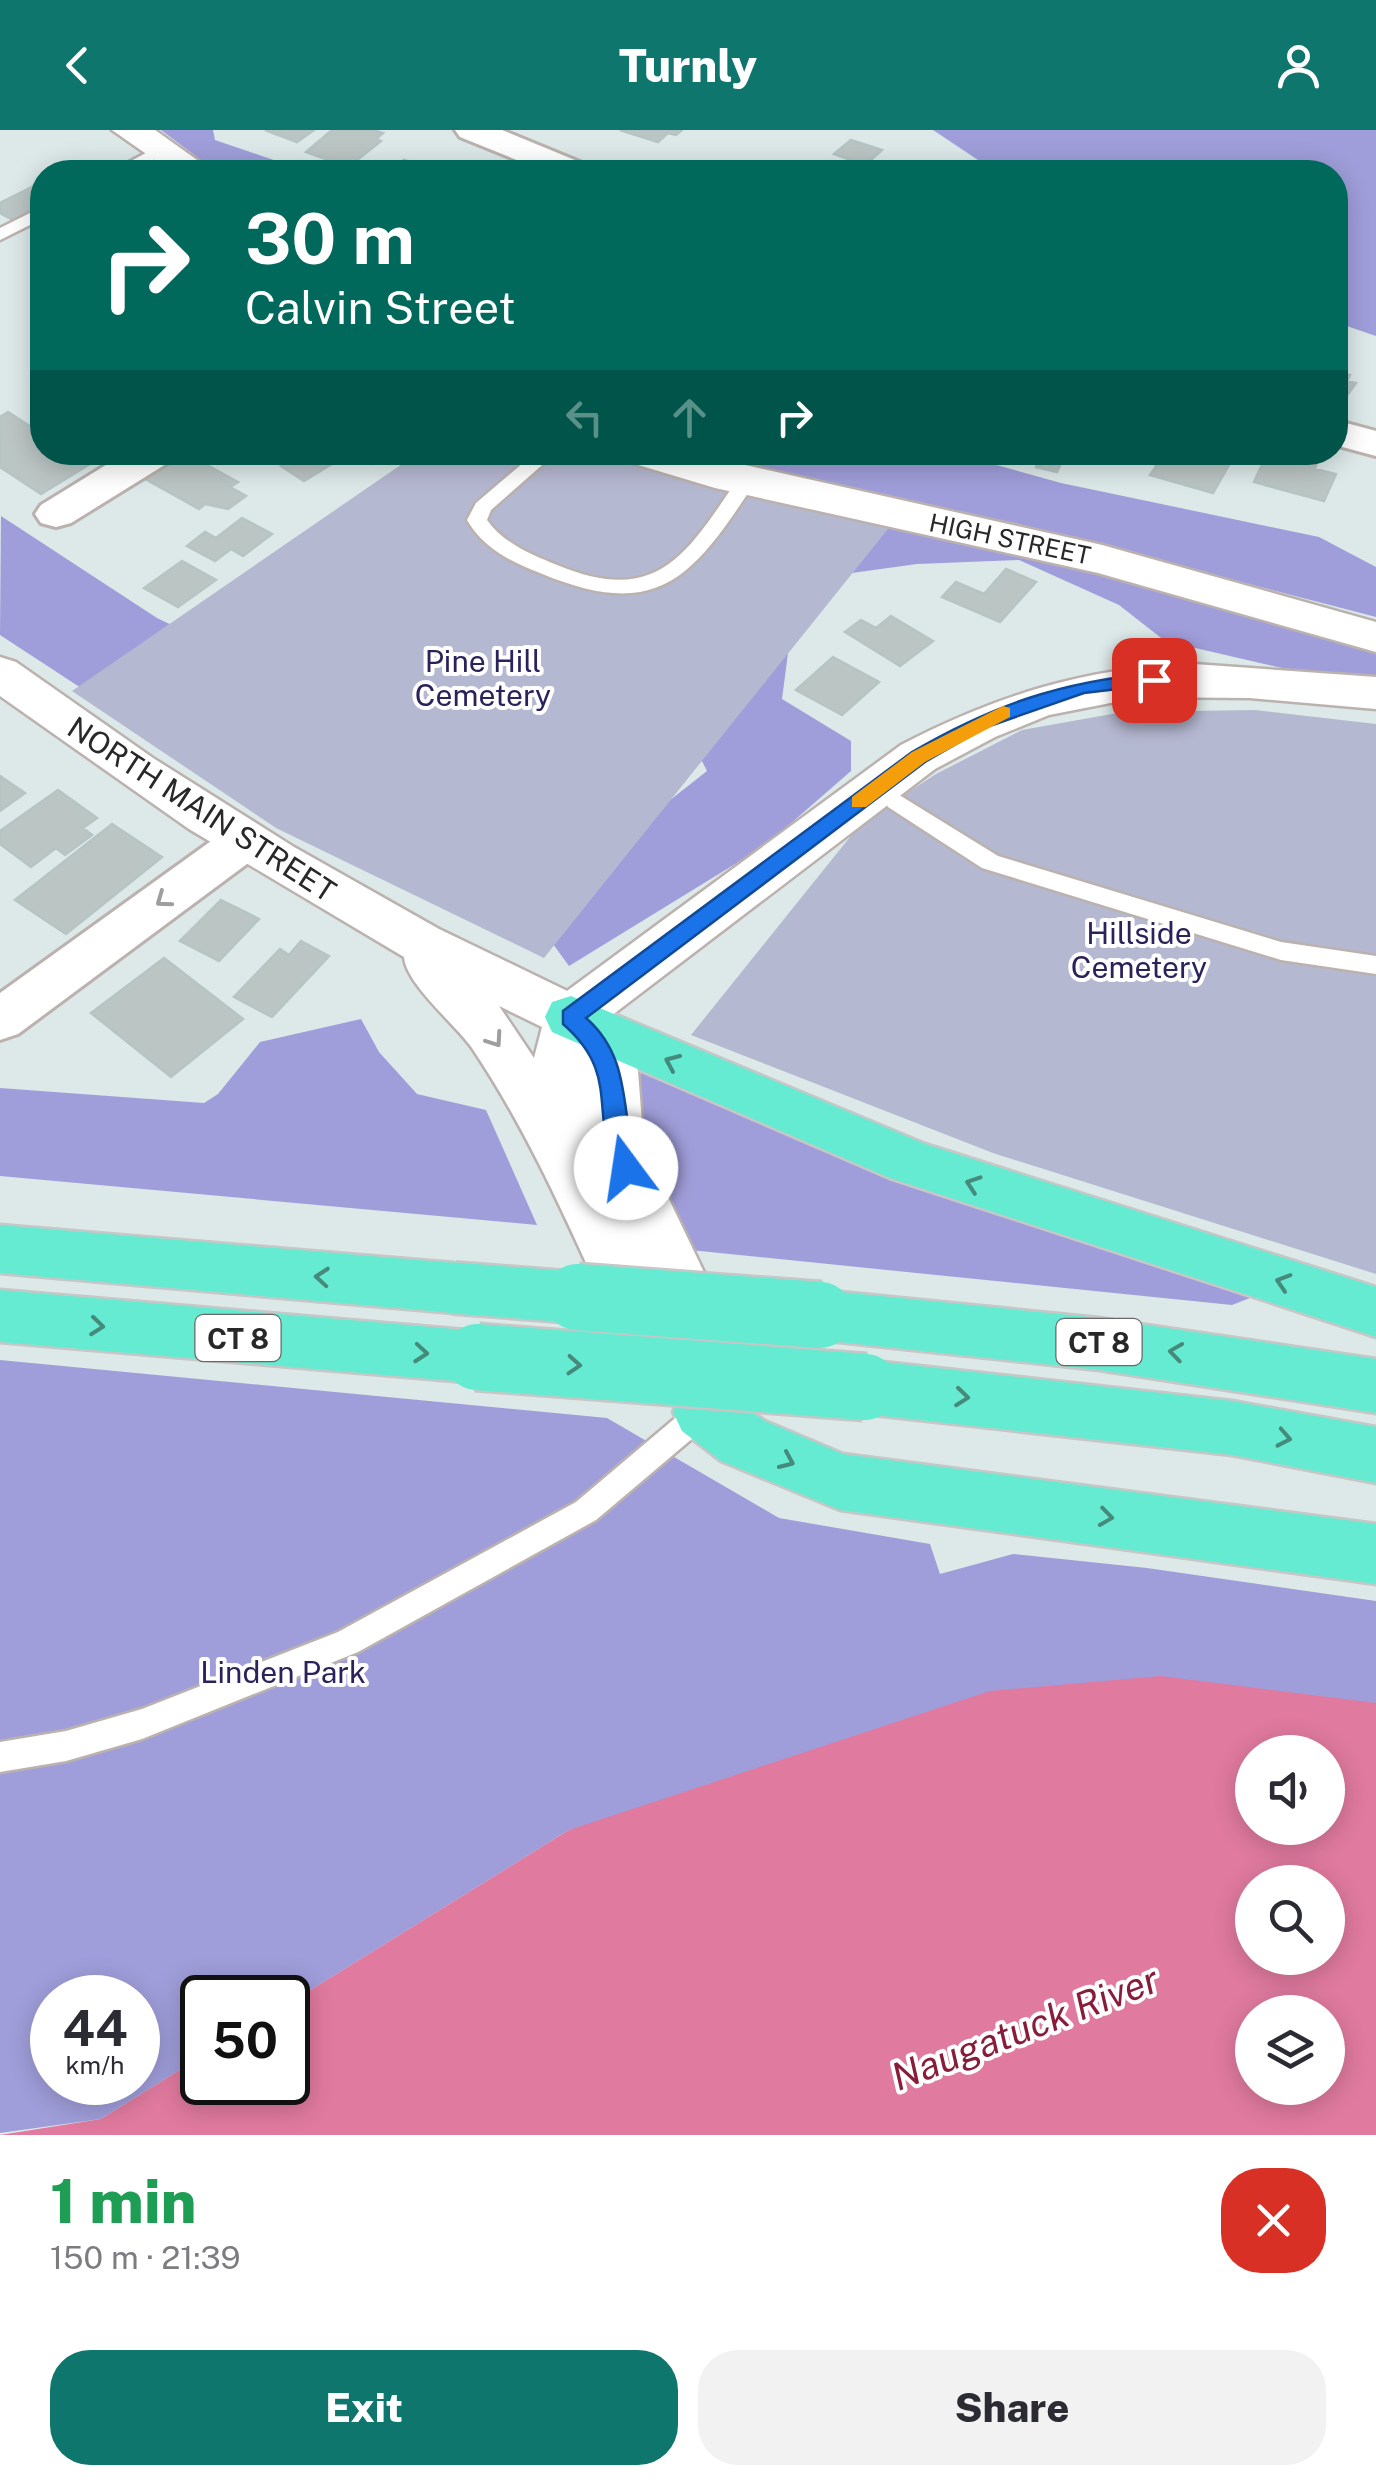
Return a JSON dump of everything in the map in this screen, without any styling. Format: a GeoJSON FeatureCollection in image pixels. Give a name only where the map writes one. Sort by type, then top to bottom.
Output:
{"type":"FeatureCollection","features":[{"type":"Feature","properties":{"kind":"highway"},"geometry":{"type":"LineString","coordinates":[[571,1018],[910,1162],[1376,1312]]}},
{"type":"Feature","properties":{"kind":"highway","name":"CT 8"},"geometry":{"type":"LineString","coordinates":[[0,1249],[1045,1334],[1239,1361],[1376,1386]]}},
{"type":"Feature","properties":{"kind":"highway","name":"CT 8"},"geometry":{"type":"LineString","coordinates":[[0,1316],[865,1388],[1232,1428],[1376,1456]]}},
{"type":"Feature","properties":{"kind":"highway"},"geometry":{"type":"LineString","coordinates":[[704,1412],[743,1440],[840,1482],[1376,1554]]}},
{"type":"Feature","properties":{"kind":"street"},"geometry":{"type":"LineString","coordinates":[[130,130],[177,160]]}},
{"type":"Feature","properties":{"kind":"street"},"geometry":{"type":"LineString","coordinates":[[472,130],[545,160]]}},
{"type":"Feature","properties":{"kind":"street"},"geometry":{"type":"LineString","coordinates":[[1348,436],[1376,444]]}},
{"type":"Feature","properties":{"kind":"street"},"geometry":{"type":"LineString","coordinates":[[56,514],[135,465]]}},
{"type":"Feature","properties":{"kind":"street","name":"HIGH STREET"},"geometry":{"type":"LineString","coordinates":[[688,465],[1102,559],[1376,638]]}},
{"type":"Feature","properties":{"kind":"street","name":"NORTH MAIN STREET"},"geometry":{"type":"LineString","coordinates":[[0,673],[242,842],[409,940],[571,1018]]}},
{"type":"Feature","properties":{"kind":"street"},"geometry":{"type":"LineString","coordinates":[[560,1145],[558,1084],[571,1018],[918,757],[977,723],[1066,692],[1130,681],[1238,680],[1376,693]]}},
{"type":"Feature","properties":{"kind":"street"},"geometry":{"type":"LineString","coordinates":[[0,1020],[242,842]]}},
{"type":"Feature","properties":{"kind":"street","name":"NORTH MAIN STREET"},"geometry":{"type":"LineString","coordinates":[[409,940],[489,1031],[560,1145],[650,1339],[704,1412]]}},
{"type":"Feature","properties":{"kind":"street"},"geometry":{"type":"LineString","coordinates":[[571,1018],[605,1054],[611,1071],[616,1136],[626,1168],[710,1349],[713,1380],[704,1412]]}},
{"type":"Feature","properties":{"kind":"lane"},"geometry":{"type":"LineString","coordinates":[[141,160],[161,150]]}},
{"type":"Feature","properties":{"kind":"lane"},"geometry":{"type":"LineString","coordinates":[[0,235],[30,219]]}},
{"type":"Feature","properties":{"kind":"lane"},"geometry":{"type":"LineString","coordinates":[[533,465],[483,507],[476,520],[488,535],[528,560],[584,584],[607,588],[650,587],[669,578],[712,532],[746,481]]}},
{"type":"Feature","properties":{"kind":"lane"},"geometry":{"type":"LineString","coordinates":[[896,801],[990,862],[1281,951],[1376,965]]}},
{"type":"Feature","properties":{"kind":"lane"},"geometry":{"type":"LineString","coordinates":[[0,1757],[66,1746],[142,1724],[348,1642],[586,1512],[704,1412]]}},
{"type":"Feature","properties":{"kind":"green space"},"geometry":{"type":"Polygon","coordinates":[[[161,130],[213,130],[215,140],[274,160],[201,160],[161,130]]]}},
{"type":"Feature","properties":{"kind":"green space"},"geometry":{"type":"Polygon","coordinates":[[[933,130],[1376,130],[1376,336],[1348,326],[1348,160],[978,160],[933,130]]]}},
{"type":"Feature","properties":{"kind":"green space","name":"Pine Hill Cemetery"},"geometry":{"type":"Polygon","coordinates":[[[401,465],[648,465],[891,525],[544,958],[276,828],[72,691],[401,465]]]}},
{"type":"Feature","properties":{"kind":"green space"},"geometry":{"type":"Polygon","coordinates":[[[710,465],[996,465],[1061,483],[1319,537],[1376,567],[1376,617],[1015,523],[710,465]]]}},
{"type":"Feature","properties":{"kind":"green space"},"geometry":{"type":"Polygon","coordinates":[[[1,516],[157,618],[350,711],[254,801],[0,635],[1,516]]]}},
{"type":"Feature","properties":{"kind":"green space"},"geometry":{"type":"Polygon","coordinates":[[[790,518],[903,528],[1139,580],[1376,651],[1376,679],[1317,676],[1165,641],[1119,605],[1019,560],[917,564],[830,576],[791,630],[782,699],[851,741],[851,771],[766,845],[569,966],[529,911],[707,771],[670,698],[790,518]]]}},
{"type":"Feature","properties":{"kind":"green space","name":"Hillside Cemetery"},"geometry":{"type":"Polygon","coordinates":[[[1255,710],[1376,724],[1376,1274],[993,1153],[691,1035],[862,822],[936,774],[1022,730],[1123,712],[1255,710]]]}},
{"type":"Feature","properties":{"kind":"green space"},"geometry":{"type":"Polygon","coordinates":[[[361,1019],[379,1052],[417,1094],[486,1110],[537,1225],[0,1176],[0,1088],[204,1103],[218,1094],[260,1042],[361,1019]]]}},
{"type":"Feature","properties":{"kind":"green space"},"geometry":{"type":"Polygon","coordinates":[[[642,1072],[1032,1225],[1260,1294],[1232,1305],[690,1250],[642,1166],[629,1092],[642,1072]]]}},
{"type":"Feature","properties":{"kind":"green space","name":"Linden Park"},"geometry":{"type":"Polygon","coordinates":[[[0,1360],[607,1418],[779,1518],[930,1544],[940,1574],[1013,1554],[1147,1568],[1376,1601],[1376,1722],[1279,1735],[1235,1735],[1235,1741],[569,1830],[310,1990],[310,1975],[180,1975],[180,2070],[160,2082],[160,1975],[30,1975],[30,2105],[123,2105],[101,2119],[0,2133],[0,1360]]]}},
{"type":"Feature","properties":{"kind":"water","name":"Naugatuck River"},"geometry":{"type":"Polygon","coordinates":[[[1161,1676],[1376,1703],[1376,2135],[0,2135],[101,2119],[123,2105],[160,2105],[160,2082],[180,2070],[180,2105],[310,2105],[310,1990],[569,1830],[990,1691],[1161,1676]]]}},
{"type":"Feature","properties":{"kind":"building"},"geometry":{"type":"Polygon","coordinates":[[[265,130],[314,130],[297,142],[265,130]]]}},
{"type":"Feature","properties":{"kind":"building"},"geometry":{"type":"Polygon","coordinates":[[[332,130],[383,133],[376,139],[381,141],[357,160],[328,160],[306,152],[332,130]]]}},
{"type":"Feature","properties":{"kind":"building"},"geometry":{"type":"Polygon","coordinates":[[[620,130],[682,130],[676,135],[668,133],[658,142],[620,130]]]}},
{"type":"Feature","properties":{"kind":"building"},"geometry":{"type":"Polygon","coordinates":[[[851,140],[882,150],[871,160],[851,160],[834,154],[851,140]]]}},
{"type":"Feature","properties":{"kind":"building"},"geometry":{"type":"Polygon","coordinates":[[[30,188],[30,215],[17,222],[0,213],[0,203],[30,188]]]}},
{"type":"Feature","properties":{"kind":"building"},"geometry":{"type":"Polygon","coordinates":[[[8,412],[30,426],[30,465],[88,465],[41,494],[0,467],[0,417],[8,412]]]}},
{"type":"Feature","properties":{"kind":"building"},"geometry":{"type":"Polygon","coordinates":[[[152,465],[207,465],[238,482],[230,487],[246,496],[228,509],[205,504],[199,509],[138,475],[152,465]]]}},
{"type":"Feature","properties":{"kind":"building"},"geometry":{"type":"Polygon","coordinates":[[[283,465],[330,465],[304,481],[283,465]]]}},
{"type":"Feature","properties":{"kind":"building"},"geometry":{"type":"Polygon","coordinates":[[[1037,465],[1060,465],[1057,472],[1037,465]]]}},
{"type":"Feature","properties":{"kind":"building"},"geometry":{"type":"Polygon","coordinates":[[[1157,465],[1229,465],[1213,493],[1150,475],[1157,465]]]}},
{"type":"Feature","properties":{"kind":"building"},"geometry":{"type":"Polygon","coordinates":[[[1262,465],[1316,465],[1315,469],[1336,474],[1324,501],[1254,482],[1262,465]]]}},
{"type":"Feature","properties":{"kind":"building"},"geometry":{"type":"Polygon","coordinates":[[[242,518],[272,534],[243,556],[231,549],[215,561],[187,546],[205,532],[216,538],[242,518]]]}},
{"type":"Feature","properties":{"kind":"building"},"geometry":{"type":"Polygon","coordinates":[[[182,561],[216,580],[178,607],[144,588],[182,561]]]}},
{"type":"Feature","properties":{"kind":"building"},"geometry":{"type":"Polygon","coordinates":[[[1006,569],[1036,582],[1000,622],[942,597],[956,582],[984,594],[1006,569]]]}},
{"type":"Feature","properties":{"kind":"building"},"geometry":{"type":"Polygon","coordinates":[[[891,616],[933,641],[900,666],[845,632],[861,620],[876,628],[891,616]]]}},
{"type":"Feature","properties":{"kind":"building"},"geometry":{"type":"Polygon","coordinates":[[[833,657],[879,682],[842,715],[796,690],[833,657]]]}},
{"type":"Feature","properties":{"kind":"building"},"geometry":{"type":"Polygon","coordinates":[[[0,776],[25,793],[0,811],[0,776]]]}},
{"type":"Feature","properties":{"kind":"building"},"geometry":{"type":"Polygon","coordinates":[[[58,790],[97,818],[83,828],[92,835],[65,855],[56,848],[31,867],[0,844],[0,831],[58,790]]]}},
{"type":"Feature","properties":{"kind":"building"},"geometry":{"type":"Polygon","coordinates":[[[112,824],[162,857],[66,934],[15,900],[112,824]]]}},
{"type":"Feature","properties":{"kind":"building"},"geometry":{"type":"Polygon","coordinates":[[[221,900],[259,919],[219,961],[180,941],[221,900]]]}},
{"type":"Feature","properties":{"kind":"building"},"geometry":{"type":"Polygon","coordinates":[[[301,941],[329,956],[272,1017],[234,997],[280,949],[289,955],[301,941]]]}},
{"type":"Feature","properties":{"kind":"building"},"geometry":{"type":"Polygon","coordinates":[[[164,958],[243,1019],[171,1077],[91,1013],[164,958]]]}},
{"type":"Feature","properties":{"kind":"slow traffic"},"geometry":{"type":"LineString","coordinates":[[859,802],[918,757],[1003,712]]}},
{"type":"Feature","properties":{"kind":"route"},"geometry":{"type":"LineString","coordinates":[[626,1168],[616,1136],[611,1071],[605,1054],[571,1018],[918,757],[977,723],[1031,702],[1083,687],[1154,680]]}}]}
